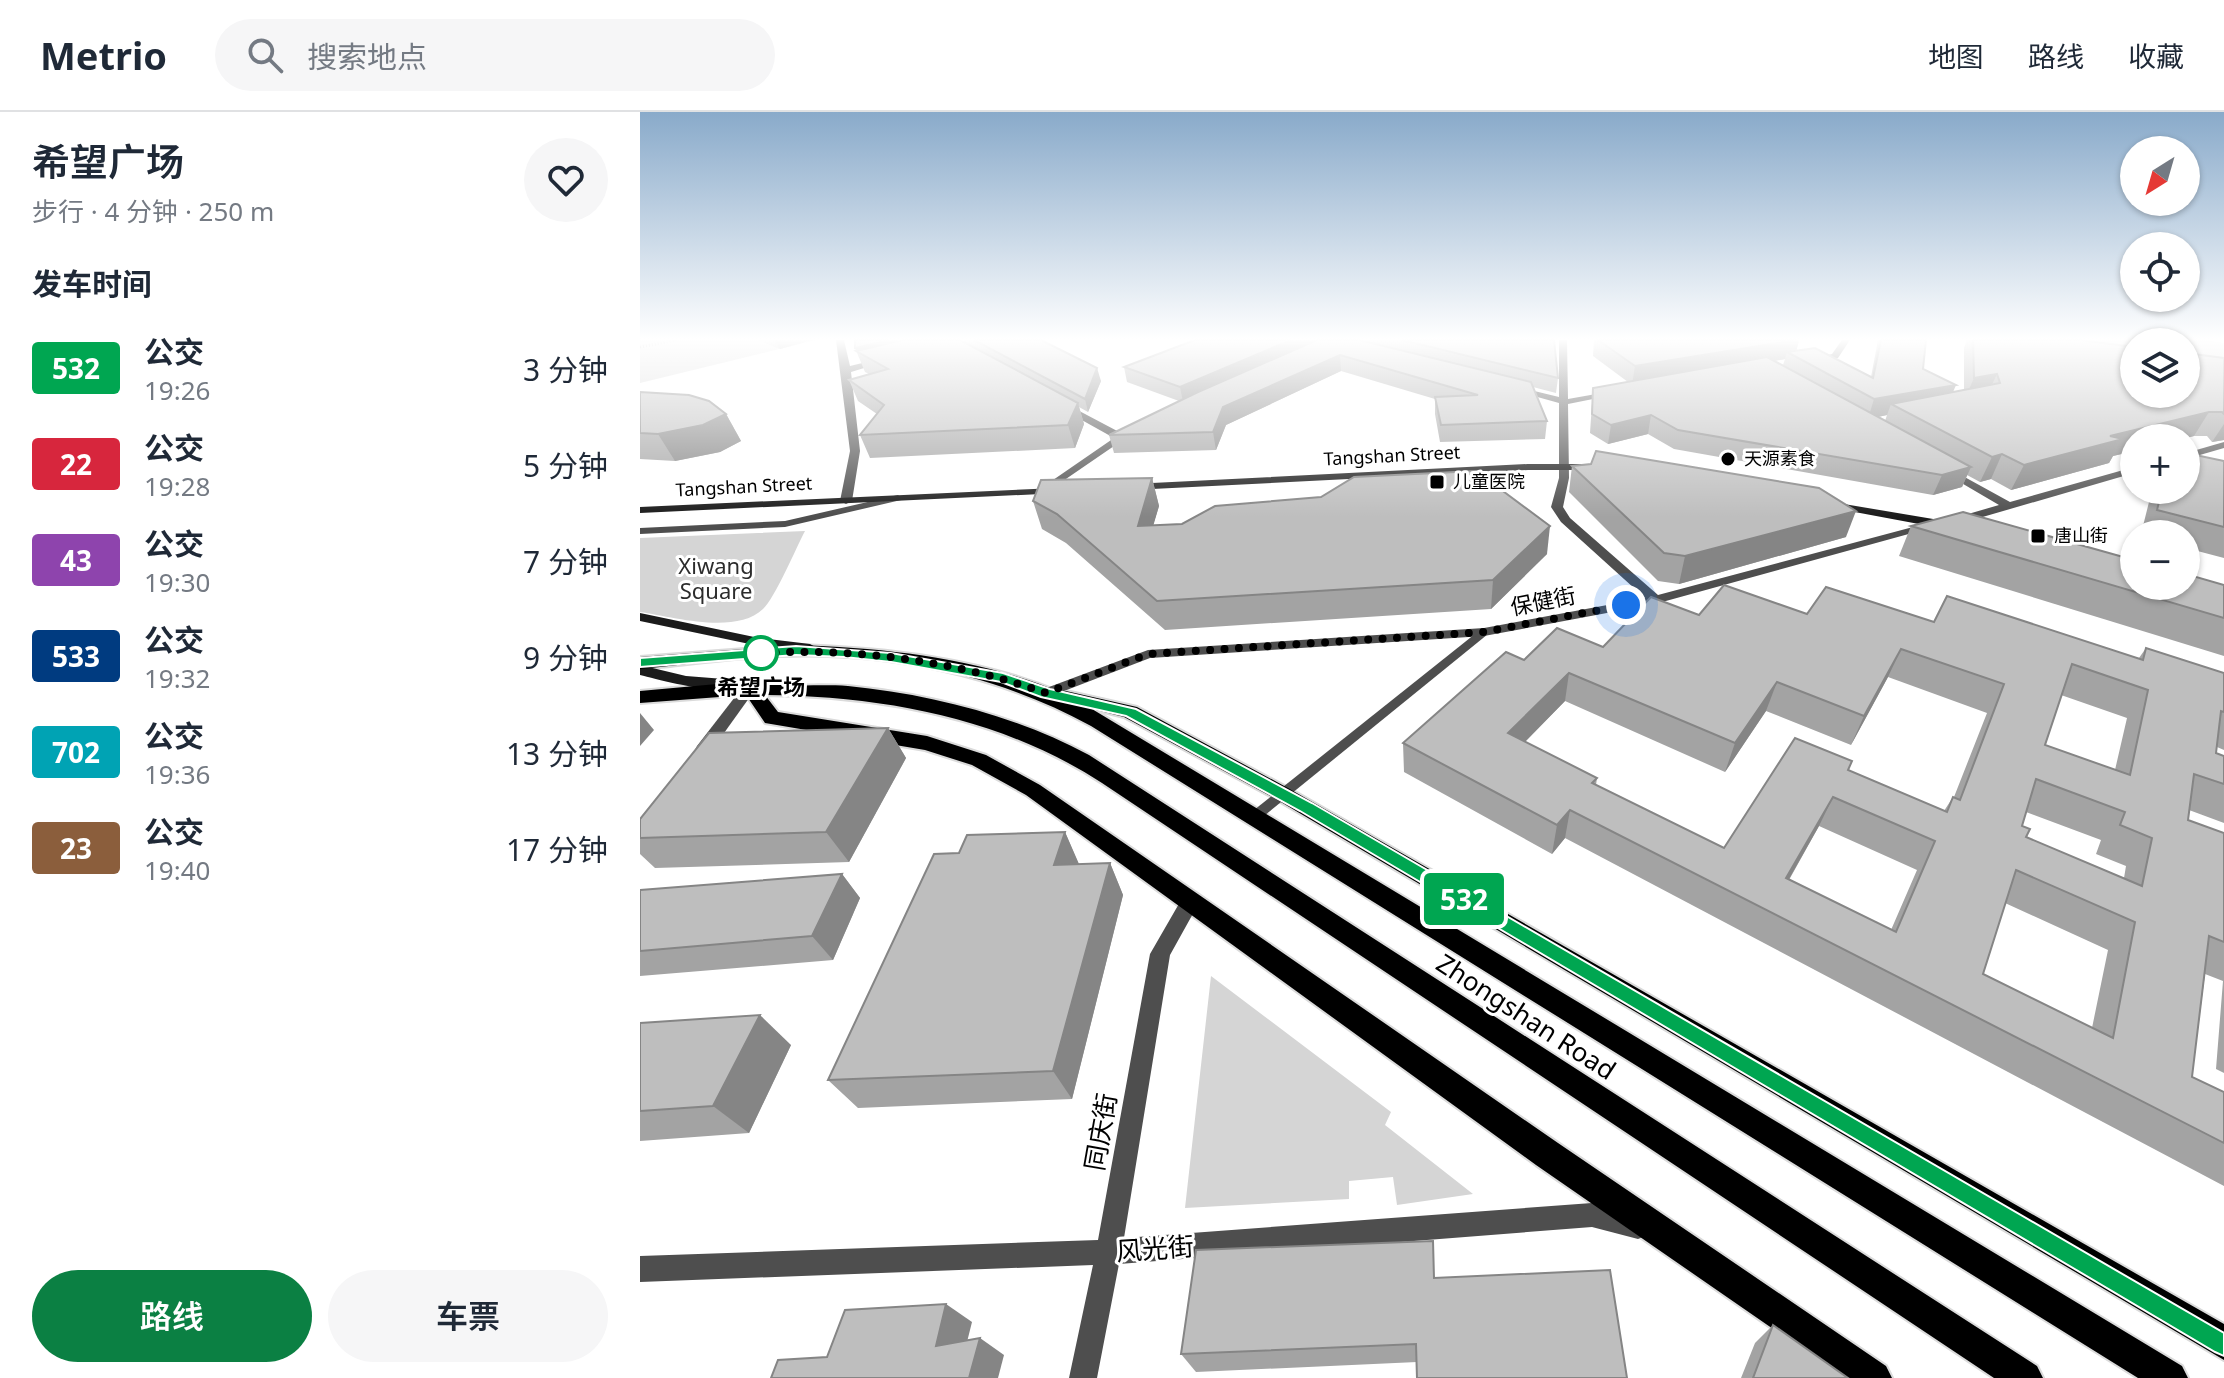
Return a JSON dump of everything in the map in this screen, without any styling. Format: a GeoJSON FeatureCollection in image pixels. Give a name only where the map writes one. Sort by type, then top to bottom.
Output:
{"type":"FeatureCollection","features":[{"type":"Feature","properties":{"kind":"main road","name":"Tangshan Street"},"geometry":{"type":"LineString","coordinates":[[1122,488],[1563,466],[1614,469]]}},
{"type":"Feature","properties":{"kind":"main road","name":"Tangshan Street"},"geometry":{"type":"LineString","coordinates":[[640,510],[1075,490]]}},
{"type":"Feature","properties":{"kind":"main road"},"geometry":{"type":"LineString","coordinates":[[1824,504],[1969,531]]}},
{"type":"Feature","properties":{"kind":"main road"},"geometry":{"type":"LineString","coordinates":[[640,617],[759,642],[891,657],[1003,678],[1046,693],[1130,712],[1281,793],[2224,1343]]}},
{"type":"Feature","properties":{"kind":"main road"},"geometry":{"type":"LineString","coordinates":[[640,663],[796,650],[844,652]]}},
{"type":"Feature","properties":{"kind":"main road"},"geometry":{"type":"LineString","coordinates":[[640,670],[686,681],[750,687],[772,718],[895,736],[979,760],[1033,790],[1547,1154],[1874,1378]]}},
{"type":"Feature","properties":{"kind":"main road","name":"Zhongshan Road"},"geometry":{"type":"LineString","coordinates":[[640,697],[750,687],[821,688],[904,700],[998,724],[1056,747],[1163,813],[2025,1378]]}},
{"type":"Feature","properties":{"kind":"main road","name":"Zhongshan Road"},"geometry":{"type":"LineString","coordinates":[[1046,693],[1098,721],[2170,1378]]}},
{"type":"Feature","properties":{"kind":"street"},"geometry":{"type":"LineString","coordinates":[[846,501],[855,451],[849,399]]}},
{"type":"Feature","properties":{"kind":"street"},"geometry":{"type":"LineString","coordinates":[[1555,399],[1566,402],[1582,399]]}},
{"type":"Feature","properties":{"kind":"street"},"geometry":{"type":"LineString","coordinates":[[1055,401],[1120,437]]}},
{"type":"Feature","properties":{"kind":"street"},"geometry":{"type":"LineString","coordinates":[[1566,402],[1564,478],[1557,507],[1565,520],[1655,600]]}},
{"type":"Feature","properties":{"kind":"street"},"geometry":{"type":"LineString","coordinates":[[1044,491],[1120,437],[1134,431]]}},
{"type":"Feature","properties":{"kind":"street"},"geometry":{"type":"LineString","coordinates":[[2200,452],[2224,445]]}},
{"type":"Feature","properties":{"kind":"street"},"geometry":{"type":"LineString","coordinates":[[1930,462],[2007,505]]}},
{"type":"Feature","properties":{"kind":"street","name":"保健街"},"geometry":{"type":"LineString","coordinates":[[1046,693],[1148,654],[1484,632],[1655,600],[2120,474]]}},
{"type":"Feature","properties":{"kind":"street"},"geometry":{"type":"LineString","coordinates":[[695,759],[750,687]]}},
{"type":"Feature","properties":{"kind":"street","name":"同庆街"},"geometry":{"type":"LineString","coordinates":[[1083,1378],[1109,1252],[1160,954],[1191,901]]}},
{"type":"Feature","properties":{"kind":"street","name":"风光街"},"geometry":{"type":"LineString","coordinates":[[640,1269],[1109,1252],[1592,1215],[1666,1234]]}},
{"type":"Feature","properties":{"kind":"lane"},"geometry":{"type":"LineString","coordinates":[[640,531],[785,524],[898,498]]}},
{"type":"Feature","properties":{"kind":"lane"},"geometry":{"type":"LineString","coordinates":[[1254,817],[1484,632]]}},
{"type":"Feature","properties":{"kind":"green space","name":"Xiwang Square"},"geometry":{"type":"Polygon","coordinates":[[[805,531],[773,595],[763,609],[751,617],[721,623],[640,612],[640,538],[805,531]]]}},
{"type":"Feature","properties":{"kind":"green space"},"geometry":{"type":"Polygon","coordinates":[[[1211,976],[1391,1112],[1385,1125],[1473,1194],[1397,1205],[1393,1177],[1349,1181],[1349,1199],[1185,1208],[1211,976]]]}},
{"type":"Feature","properties":{"kind":"building"},"geometry":{"type":"Polygon","coordinates":[[[640,399],[703,399],[726,414],[703,425],[658,434],[640,433],[640,399]]]}},
{"type":"Feature","properties":{"kind":"building"},"geometry":{"type":"Polygon","coordinates":[[[876,399],[1071,399],[1078,403],[1068,425],[860,435],[884,405],[876,399]]]}},
{"type":"Feature","properties":{"kind":"building"},"geometry":{"type":"Polygon","coordinates":[[[1183,399],[1241,399],[1223,407],[1213,432],[1109,435],[1183,399]]]}},
{"type":"Feature","properties":{"kind":"building"},"geometry":{"type":"Polygon","coordinates":[[[1435,399],[1538,399],[1547,421],[1441,425],[1435,399]]]}},
{"type":"Feature","properties":{"kind":"building"},"geometry":{"type":"Polygon","coordinates":[[[1593,399],[1845,399],[1971,467],[1942,475],[1678,430],[1651,415],[1611,425],[1592,414],[1593,399]]]}},
{"type":"Feature","properties":{"kind":"building"},"geometry":{"type":"Polygon","coordinates":[[[1917,399],[2120,399],[2120,408],[2200,408],[2200,399],[2224,399],[2224,414],[2209,412],[2160,424],[2120,424],[2120,434],[2110,436],[2120,440],[2024,465],[2002,454],[1992,457],[1891,404],[1917,399]]]}},
{"type":"Feature","properties":{"kind":"building"},"geometry":{"type":"Polygon","coordinates":[[[1596,451],[1819,488],[1856,511],[1685,556],[1664,553],[1572,466],[1591,464],[1596,451]]]}},
{"type":"Feature","properties":{"kind":"building"},"geometry":{"type":"Polygon","coordinates":[[[2200,456],[2224,461],[2224,527],[2157,510],[2158,504],[2200,504],[2200,456]]]}},
{"type":"Feature","properties":{"kind":"building"},"geometry":{"type":"Polygon","coordinates":[[[1476,471],[1550,526],[1493,580],[1157,601],[1057,514],[1033,501],[1041,480],[1152,478],[1138,526],[1182,524],[1215,506],[1321,497],[1354,477],[1476,471]]]}},
{"type":"Feature","properties":{"kind":"building"},"geometry":{"type":"Polygon","coordinates":[[[1963,512],[2120,556],[2120,587],[1911,526],[1963,512]]]}},
{"type":"Feature","properties":{"kind":"building"},"geometry":{"type":"Polygon","coordinates":[[[2200,578],[2224,585],[2224,618],[2163,600],[2200,600],[2200,578]]]}},
{"type":"Feature","properties":{"kind":"building"},"geometry":{"type":"Polygon","coordinates":[[[1724,585],[1807,614],[1826,587],[1934,622],[1947,596],[2143,660],[2146,648],[2224,673],[2224,712],[2221,711],[2216,753],[2224,756],[2224,784],[2194,774],[2188,820],[2224,833],[2224,942],[2209,936],[2192,1077],[2224,1092],[2224,1143],[1570,810],[1557,825],[1403,743],[1506,652],[1524,660],[1557,628],[1603,647],[1651,597],[1699,615],[1724,585]],[[1901,649],[1864,716],[1777,682],[1735,743],[1569,673],[1508,733],[1597,778],[1592,783],[1724,848],[1795,738],[1852,761],[1848,770],[1947,812],[1953,797],[1960,800],[2004,684],[1901,649]],[[2072,664],[2045,745],[2130,775],[2148,690],[2072,664]],[[2036,779],[2022,826],[2030,829],[2026,837],[2142,886],[2152,838],[2120,825],[2125,812],[2036,779]],[[1833,797],[1786,878],[1896,932],[1935,841],[1833,797]],[[2016,870],[1983,974],[2113,1038],[2135,922],[2016,870]]]}},
{"type":"Feature","properties":{"kind":"building"},"geometry":{"type":"Polygon","coordinates":[[[888,728],[826,832],[640,838],[640,819],[709,733],[888,728]]]}},
{"type":"Feature","properties":{"kind":"building"},"geometry":{"type":"Polygon","coordinates":[[[1065,832],[1054,865],[1110,863],[1053,1071],[828,1080],[934,854],[959,853],[967,835],[1065,832]]]}},
{"type":"Feature","properties":{"kind":"building"},"geometry":{"type":"Polygon","coordinates":[[[842,874],[812,936],[640,951],[640,890],[842,874]]]}},
{"type":"Feature","properties":{"kind":"building"},"geometry":{"type":"Polygon","coordinates":[[[760,1015],[713,1106],[640,1111],[640,1023],[760,1015]]]}},
{"type":"Feature","properties":{"kind":"building"},"geometry":{"type":"Polygon","coordinates":[[[1433,1241],[1434,1278],[1610,1270],[1627,1378],[1417,1378],[1416,1344],[1181,1354],[1196,1250],[1433,1241]]]}},
{"type":"Feature","properties":{"kind":"building"},"geometry":{"type":"Polygon","coordinates":[[[946,1304],[936,1346],[980,1338],[969,1378],[771,1378],[778,1360],[827,1357],[845,1310],[946,1304]]]}},
{"type":"Feature","properties":{"kind":"building"},"geometry":{"type":"Polygon","coordinates":[[[1773,1325],[1848,1378],[1753,1378],[1773,1325]]]}},
{"type":"Feature","properties":{"kind":"bus line","name":"532"},"geometry":{"type":"LineString","coordinates":[[640,663],[796,650],[844,652],[891,657],[1003,678],[1046,693],[1130,712],[1306,807],[2224,1343]]}},
{"type":"Feature","properties":{"kind":"place","name":"天源素食"},"geometry":{"type":"Point","coordinates":[1728,459]}},
{"type":"Feature","properties":{"kind":"place","name":"儿童医院"},"geometry":{"type":"Point","coordinates":[1437,482]}},
{"type":"Feature","properties":{"kind":"place","name":"唐山街"},"geometry":{"type":"Point","coordinates":[2038,536]}},
{"type":"Feature","properties":{"kind":"place","name":"希望广场"},"geometry":{"type":"Point","coordinates":[761,653]}},
{"type":"Feature","properties":{"kind":"route"},"geometry":{"type":"LineString","coordinates":[[761,653],[754,654],[796,650],[891,657],[1003,678],[1046,693],[1148,654],[1484,632],[1626,605]]}}]}
